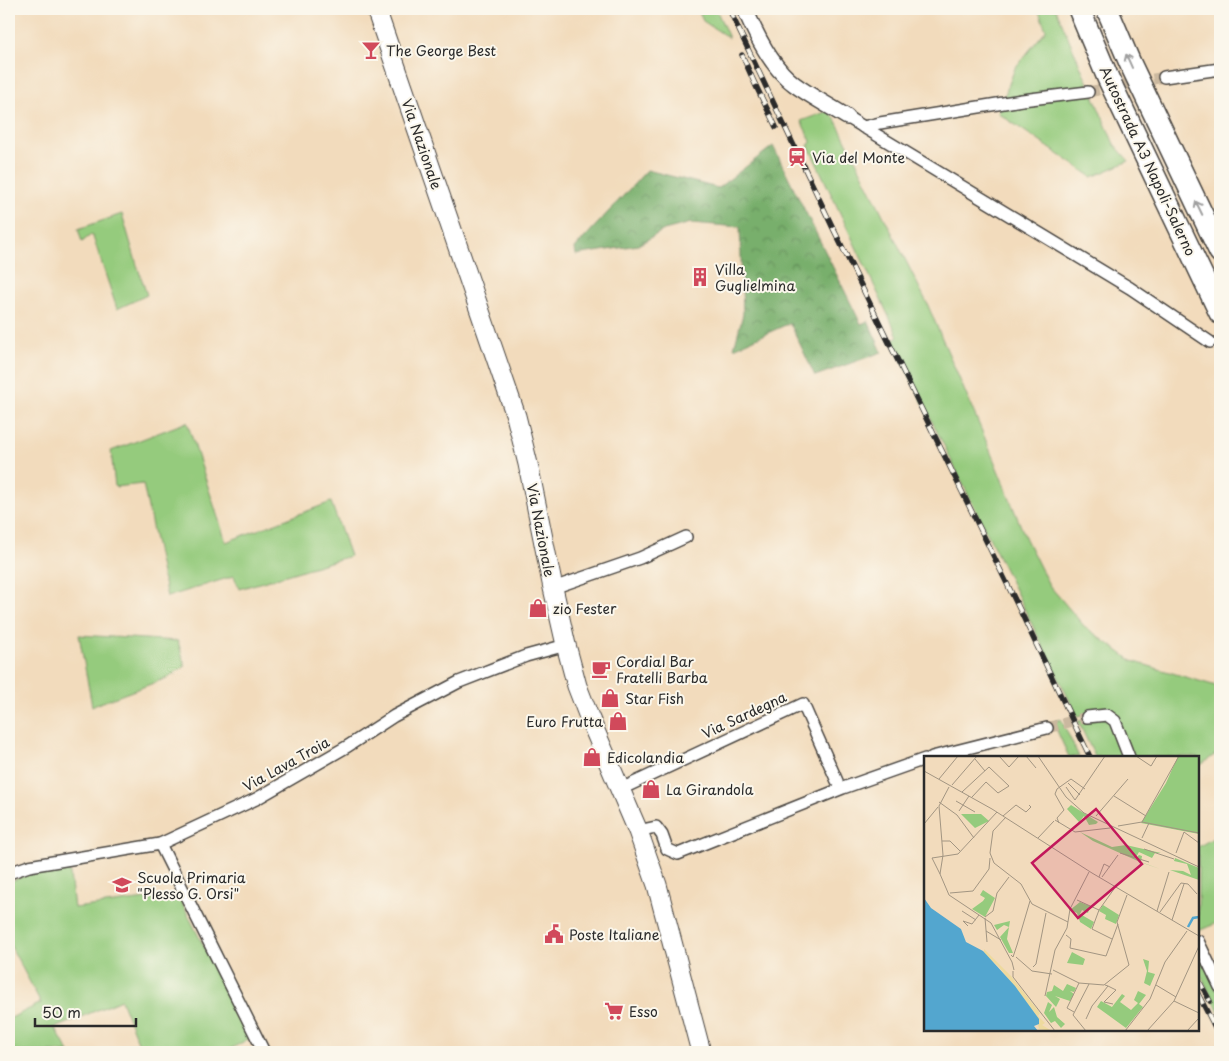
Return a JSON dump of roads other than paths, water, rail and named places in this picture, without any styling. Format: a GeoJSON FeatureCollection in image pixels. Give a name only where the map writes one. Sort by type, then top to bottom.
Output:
{"type":"FeatureCollection","features":[{"type":"Feature","properties":{"kind":"highway","name":"Autostrada A3 Napoli-Salerno"},"geometry":{"type":"LineString","coordinates":[[1079,9],[1112,87],[1220,313]]}},
{"type":"Feature","properties":{"kind":"highway","name":"Autostrada A3 Napoli-Salerno"},"geometry":{"type":"LineString","coordinates":[[1107,9],[1130,63],[1220,252]]}},
{"type":"Feature","properties":{"kind":"main road","name":"Via Nazionale"},"geometry":{"type":"LineString","coordinates":[[376,9],[516,416],[528,464],[553,588],[577,686],[638,831],[656,885],[701,1052]]}},
{"type":"Feature","properties":{"kind":"street"},"geometry":{"type":"LineString","coordinates":[[745,9],[764,47],[780,71],[793,84],[1130,288],[1210,342]]}},
{"type":"Feature","properties":{"kind":"street"},"geometry":{"type":"LineString","coordinates":[[1164,77],[1220,69]]}},
{"type":"Feature","properties":{"kind":"street"},"geometry":{"type":"LineString","coordinates":[[863,127],[1022,100],[1088,92]]}},
{"type":"Feature","properties":{"kind":"street"},"geometry":{"type":"LineString","coordinates":[[553,588],[640,558],[686,537]]}},
{"type":"Feature","properties":{"kind":"street","name":"Via Lava Troia"},"geometry":{"type":"LineString","coordinates":[[9,874],[29,866],[160,844],[256,799],[348,746],[394,716],[459,682],[526,656],[566,645]]}},
{"type":"Feature","properties":{"kind":"street","name":"Via Sardegna"},"geometry":{"type":"LineString","coordinates":[[621,790],[802,704],[837,781]]}},
{"type":"Feature","properties":{"kind":"street"},"geometry":{"type":"LineString","coordinates":[[1087,717],[1107,715],[1115,720],[1129,756]]}},
{"type":"Feature","properties":{"kind":"street"},"geometry":{"type":"LineString","coordinates":[[936,756],[1047,728]]}},
{"type":"Feature","properties":{"kind":"street"},"geometry":{"type":"LineString","coordinates":[[638,831],[656,827],[662,835],[667,849],[678,854],[843,788],[924,759]]}},
{"type":"Feature","properties":{"kind":"street"},"geometry":{"type":"LineString","coordinates":[[160,844],[264,1052]]}},
{"type":"Feature","properties":{"kind":"street"},"geometry":{"type":"LineString","coordinates":[[1199,943],[1220,987]]}},
{"type":"Feature","properties":{"kind":"tunnel"},"geometry":{"type":"LineString","coordinates":[[1088,92],[1164,77]]}},
{"type":"Feature","properties":{"kind":"tunnel"},"geometry":{"type":"LineString","coordinates":[[1047,728],[1087,717]]}},
{"type":"Feature","properties":{"kind":"railway"},"geometry":{"type":"LineString","coordinates":[[729,9],[832,226],[1090,756]]}},
{"type":"Feature","properties":{"kind":"railway"},"geometry":{"type":"LineString","coordinates":[[742,55],[776,127]]}},
{"type":"Feature","properties":{"kind":"railway"},"geometry":{"type":"LineString","coordinates":[[1199,981],[1210,1001]]}},
{"type":"Feature","properties":{"kind":"railway"},"geometry":{"type":"LineString","coordinates":[[1199,996],[1220,1037]]}},
{"type":"Feature","properties":{"kind":"place","name":"The George Best"},"geometry":{"type":"Point","coordinates":[371,50]}},
{"type":"Feature","properties":{"kind":"place","name":"Via del Monte"},"geometry":{"type":"Point","coordinates":[797,157]}},
{"type":"Feature","properties":{"kind":"place","name":"Villa Guglielmina"},"geometry":{"type":"Point","coordinates":[700,277]}},
{"type":"Feature","properties":{"kind":"place","name":"zio Fester"},"geometry":{"type":"Point","coordinates":[538,608]}},
{"type":"Feature","properties":{"kind":"place","name":"Cordial Bar Fratelli Barba"},"geometry":{"type":"Point","coordinates":[601,669]}},
{"type":"Feature","properties":{"kind":"place","name":"Star Fish"},"geometry":{"type":"Point","coordinates":[610,698]}},
{"type":"Feature","properties":{"kind":"place","name":"Euro Frutta"},"geometry":{"type":"Point","coordinates":[618,721]}},
{"type":"Feature","properties":{"kind":"place","name":"Edicolandia"},"geometry":{"type":"Point","coordinates":[592,757]}},
{"type":"Feature","properties":{"kind":"place","name":"La Girandola"},"geometry":{"type":"Point","coordinates":[651,789]}},
{"type":"Feature","properties":{"kind":"place","name":"Scuola Primaria \"Plesso G. Orsi\""},"geometry":{"type":"Point","coordinates":[122,885]}},
{"type":"Feature","properties":{"kind":"place","name":"Poste Italiane"},"geometry":{"type":"Point","coordinates":[554,934]}},
{"type":"Feature","properties":{"kind":"place","name":"Esso"},"geometry":{"type":"Point","coordinates":[614,1011]}}]}
